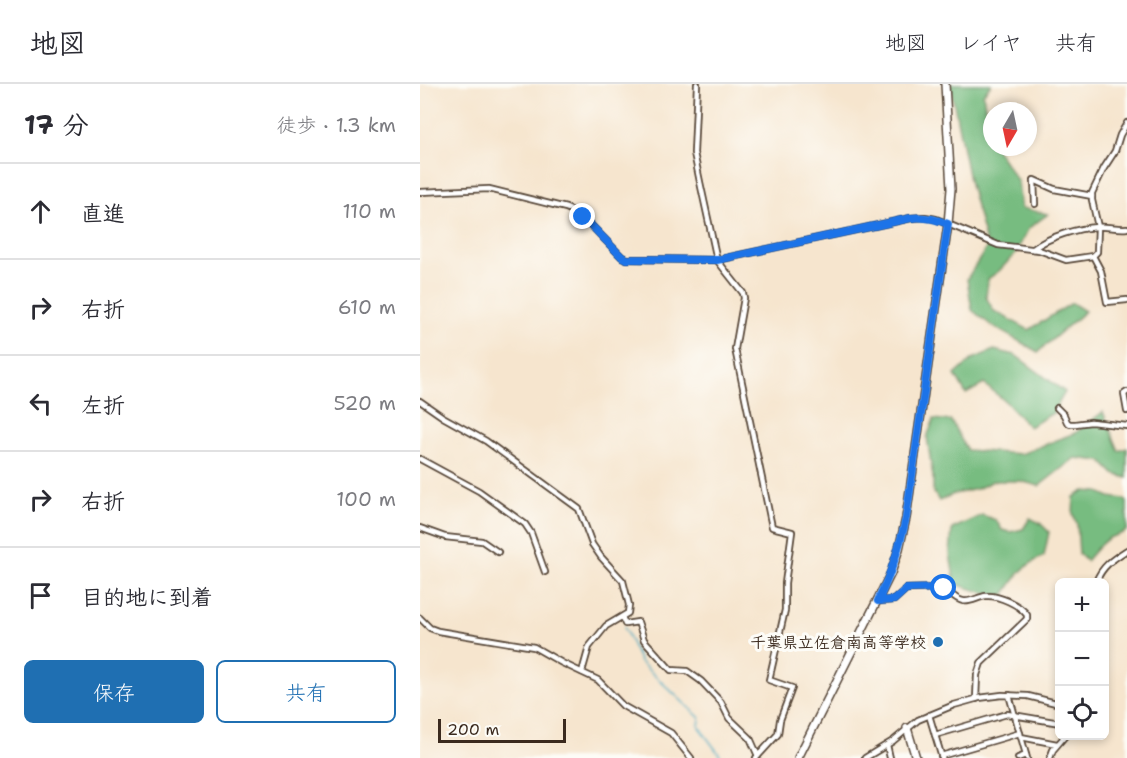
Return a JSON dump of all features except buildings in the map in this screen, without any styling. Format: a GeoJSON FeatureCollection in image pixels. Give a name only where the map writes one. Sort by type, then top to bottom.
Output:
{"type":"FeatureCollection","features":[{"type":"Feature","properties":{"kind":"street"},"geometry":{"type":"LineString","coordinates":[[622,617],[625,624],[638,622],[644,640],[671,670],[687,671],[715,694],[729,718],[750,738],[757,757],[778,734],[780,720],[792,688],[769,680],[785,610],[785,584],[792,532],[772,527],[735,349],[743,293],[717,260],[694,153],[697,84]]}},
{"type":"Feature","properties":{"kind":"street"},"geometry":{"type":"LineString","coordinates":[[798,758],[891,573],[906,518],[948,224],[951,189],[945,84]]}},
{"type":"Feature","properties":{"kind":"street"},"geometry":{"type":"LineString","coordinates":[[420,192],[489,189],[566,208],[583,217],[622,257],[627,259],[717,260],[911,218],[925,217],[936,219],[998,245],[1033,249],[1066,260],[1093,256],[1096,252],[1098,227],[1092,196],[1093,188],[1115,152],[1120,135],[1127,123]]}},
{"type":"Feature","properties":{"kind":"street"},"geometry":{"type":"LineString","coordinates":[[1035,204],[1034,180],[1054,189],[1092,196]]}},
{"type":"Feature","properties":{"kind":"street"},"geometry":{"type":"LineString","coordinates":[[1033,249],[1041,242],[1080,229],[1127,228]]}},
{"type":"Feature","properties":{"kind":"street"},"geometry":{"type":"LineString","coordinates":[[1093,256],[1101,271],[1107,302],[1127,300]]}},
{"type":"Feature","properties":{"kind":"street"},"geometry":{"type":"LineString","coordinates":[[1127,392],[1124,394],[1127,411]]}},
{"type":"Feature","properties":{"kind":"street"},"geometry":{"type":"LineString","coordinates":[[420,401],[486,441],[579,509],[592,544],[623,581],[629,605],[628,613],[606,626],[589,647],[582,672]]}},
{"type":"Feature","properties":{"kind":"street"},"geometry":{"type":"LineString","coordinates":[[1057,408],[1070,424],[1091,422],[1127,426]]}},
{"type":"Feature","properties":{"kind":"street"},"geometry":{"type":"LineString","coordinates":[[420,459],[479,491],[525,524],[531,533],[545,572]]}},
{"type":"Feature","properties":{"kind":"street"},"geometry":{"type":"LineString","coordinates":[[420,528],[445,537],[482,541],[498,552]]}},
{"type":"Feature","properties":{"kind":"street"},"geometry":{"type":"LineString","coordinates":[[1098,578],[1100,572],[1113,559],[1127,550]]}},
{"type":"Feature","properties":{"kind":"street"},"geometry":{"type":"LineString","coordinates":[[878,601],[894,600],[906,589],[944,588],[961,601],[986,596],[1002,598],[1024,611],[1027,619],[981,663],[977,675],[976,699]]}},
{"type":"Feature","properties":{"kind":"street"},"geometry":{"type":"LineString","coordinates":[[420,618],[426,625],[438,632],[534,647],[598,680],[623,706],[670,733],[691,758]]}},
{"type":"Feature","properties":{"kind":"street"},"geometry":{"type":"LineString","coordinates":[[1008,695],[1027,757],[1018,758]]}},
{"type":"Feature","properties":{"kind":"street"},"geometry":{"type":"LineString","coordinates":[[865,758],[887,745],[918,720],[943,709],[976,699],[1008,695],[1028,696],[1055,703]]}},
{"type":"Feature","properties":{"kind":"street"},"geometry":{"type":"LineString","coordinates":[[935,735],[1007,714],[1055,722]]}},
{"type":"Feature","properties":{"kind":"street"},"geometry":{"type":"LineString","coordinates":[[929,715],[941,757],[1020,735],[1058,744]]}},
{"type":"Feature","properties":{"kind":"street"},"geometry":{"type":"LineString","coordinates":[[907,728],[916,758]]}},
{"type":"Feature","properties":{"kind":"street"},"geometry":{"type":"LineString","coordinates":[[1050,758],[1061,740]]}},
{"type":"Feature","properties":{"kind":"street"},"geometry":{"type":"LineString","coordinates":[[887,745],[890,758]]}},
{"type":"Feature","properties":{"kind":"green space"},"geometry":{"type":"Polygon","coordinates":[[[950,84],[991,84],[983,94],[983,156],[1001,156],[1018,182],[1021,208],[1048,214],[1029,228],[1015,254],[988,279],[986,297],[994,311],[1029,330],[1072,303],[1085,311],[1038,352],[992,326],[972,310],[967,279],[987,247],[969,180],[950,84]]]}},
{"type":"Feature","properties":{"kind":"green space"},"geometry":{"type":"Polygon","coordinates":[[[994,350],[1015,355],[1065,392],[1053,413],[1029,427],[1006,402],[984,384],[966,394],[955,375],[973,359],[994,350]]]}},
{"type":"Feature","properties":{"kind":"green space"},"geometry":{"type":"Polygon","coordinates":[[[1103,412],[1119,451],[1127,448],[1127,478],[1114,474],[1101,461],[1075,458],[1039,486],[1020,481],[993,481],[977,489],[954,494],[939,501],[933,491],[927,437],[934,419],[951,421],[967,450],[1021,454],[1075,433],[1103,412]]]}},
{"type":"Feature","properties":{"kind":"green space"},"geometry":{"type":"Polygon","coordinates":[[[1084,491],[1099,492],[1110,497],[1124,499],[1127,502],[1127,530],[1106,540],[1086,561],[1079,554],[1077,524],[1073,514],[1074,497],[1084,491]]]}},
{"type":"Feature","properties":{"kind":"green space"},"geometry":{"type":"Polygon","coordinates":[[[982,515],[996,520],[1002,530],[1010,532],[1023,529],[1030,518],[1040,523],[1049,532],[1044,556],[1021,572],[1004,595],[991,595],[955,584],[950,554],[952,529],[982,515]]]}},
{"type":"Feature","properties":{"kind":"waterway"},"geometry":{"type":"LineString","coordinates":[[624,627],[640,662],[700,718],[699,727],[722,758]]}},
{"type":"Feature","properties":{"kind":"place","name":"千葉県立佐倉南高等学校"},"geometry":{"type":"Point","coordinates":[938,642]}},
{"type":"Feature","properties":{"kind":"route"},"geometry":{"type":"LineString","coordinates":[[583,217],[622,257],[627,259],[717,260],[911,218],[925,217],[948,224],[906,518],[891,573],[878,601],[894,600],[906,589],[944,588]]}}]}
